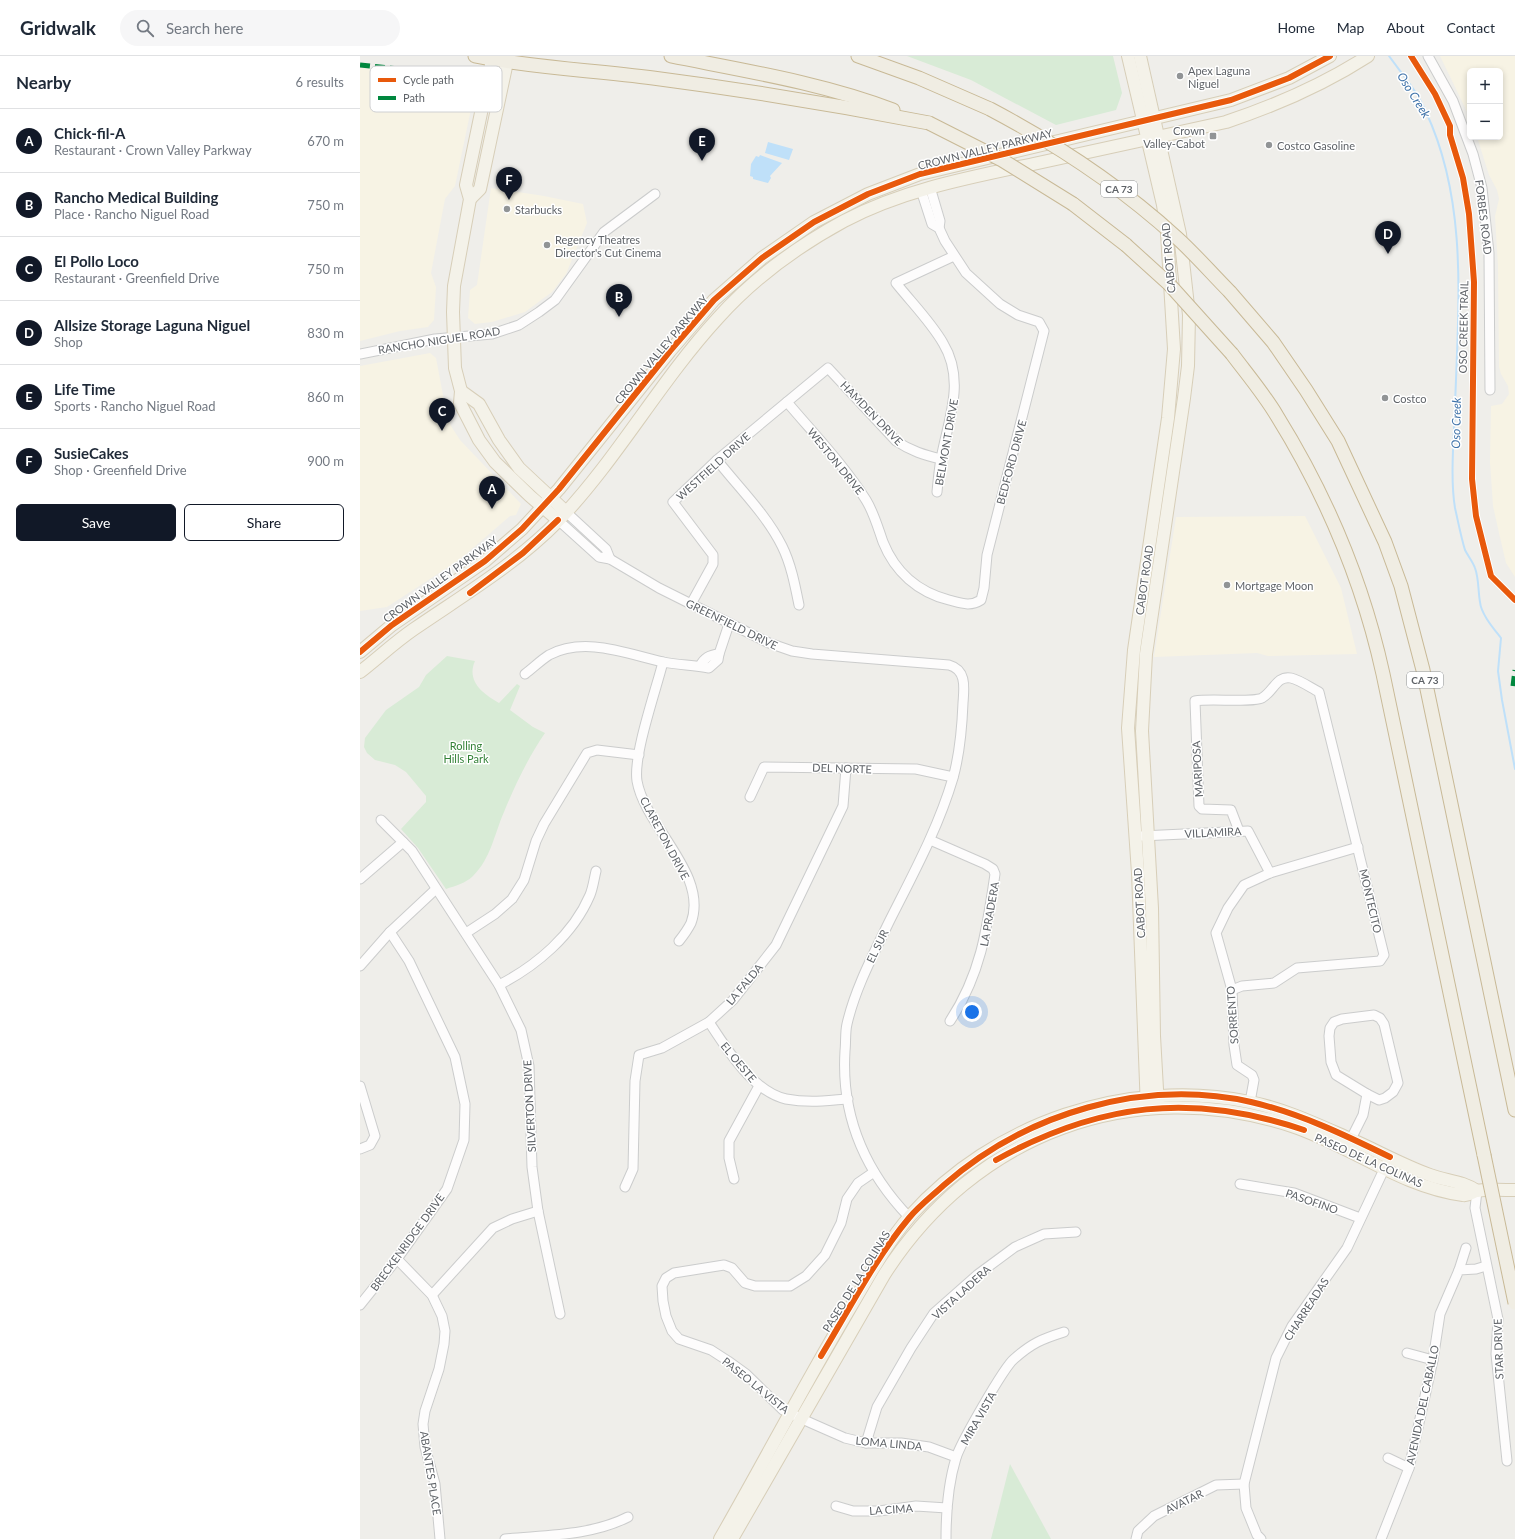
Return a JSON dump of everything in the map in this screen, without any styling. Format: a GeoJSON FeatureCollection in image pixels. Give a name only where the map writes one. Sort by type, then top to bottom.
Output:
{"type":"FeatureCollection","features":[{"type":"Feature","properties":{"kind":"highway"},"geometry":{"type":"LineString","coordinates":[[475,56],[653,78],[798,99],[929,123]]}},
{"type":"Feature","properties":{"kind":"highway"},"geometry":{"type":"LineString","coordinates":[[671,56],[858,97],[929,123],[1002,160],[1073,204],[1126,245],[1180,295],[1232,354],[1276,415],[1313,480],[1343,545],[1367,612],[1383,674],[1515,1303]]}},
{"type":"Feature","properties":{"kind":"highway"},"geometry":{"type":"LineString","coordinates":[[858,56],[919,78]]}},
{"type":"Feature","properties":{"kind":"highway"},"geometry":{"type":"LineString","coordinates":[[886,56],[900,62],[919,78]]}},
{"type":"Feature","properties":{"kind":"highway","name":"CA 73"},"geometry":{"type":"LineString","coordinates":[[919,78],[990,109],[1048,141],[1089,167],[1125,194],[1178,238],[1230,292],[1273,342],[1306,390],[1338,442],[1385,542],[1401,586],[1424,670],[1515,1110]]}},
{"type":"Feature","properties":{"kind":"main road","name":"CABOT ROAD"},"geometry":{"type":"LineString","coordinates":[[1128,56],[1149,120],[1159,136],[1183,251],[1189,315],[1189,348],[1181,419],[1143,683],[1142,731],[1152,908],[1154,1036],[1152,1102]]}},
{"type":"Feature","properties":{"kind":"main road","name":"CABOT ROAD"},"geometry":{"type":"LineString","coordinates":[[1140,56],[1149,120],[1147,138],[1163,205],[1168,239],[1174,349],[1168,423],[1130,686],[1128,728],[1152,1102]]}},
{"type":"Feature","properties":{"kind":"main road","name":"CROWN VALLEY PARKWAY"},"geometry":{"type":"LineString","coordinates":[[360,652],[392,625],[485,561],[522,529],[547,503],[670,351],[714,300],[762,258],[814,222],[868,194],[920,174],[1232,100],[1289,78],[1330,56]]}},
{"type":"Feature","properties":{"kind":"main road"},"geometry":{"type":"LineString","coordinates":[[360,672],[391,645],[501,571],[562,516],[584,492],[718,317],[742,294],[781,261],[825,232],[866,211],[926,188],[1147,138],[1226,122],[1282,102],[1323,83],[1368,56]]}},
{"type":"Feature","properties":{"kind":"main road","name":"GREENFIELD DRIVE"},"geometry":{"type":"LineString","coordinates":[[502,79],[506,59]]}},
{"type":"Feature","properties":{"kind":"main road","name":"GREENFIELD DRIVE"},"geometry":{"type":"LineString","coordinates":[[481,112],[466,184],[470,199],[454,286],[453,337],[455,368],[461,391],[460,403],[479,440],[501,468],[562,516]]}},
{"type":"Feature","properties":{"kind":"main road","name":"GREENFIELD DRIVE"},"geometry":{"type":"LineString","coordinates":[[470,199],[480,189],[495,112]]}},
{"type":"Feature","properties":{"kind":"main road","name":"GREENFIELD DRIVE"},"geometry":{"type":"LineString","coordinates":[[461,391],[479,404],[499,440],[547,503]]}},
{"type":"Feature","properties":{"kind":"main road","name":"PASEO DE LA COLINAS"},"geometry":{"type":"LineString","coordinates":[[720,1539],[884,1275],[911,1237],[938,1207],[963,1184],[996,1160],[1028,1142],[1085,1121],[1152,1102],[1186,1095],[1250,1102],[1295,1115],[1351,1139],[1387,1162]]}},
{"type":"Feature","properties":{"kind":"main road","name":"PASEO DE LA COLINAS"},"geometry":{"type":"LineString","coordinates":[[732,1539],[796,1416],[821,1356],[883,1253],[909,1217],[974,1160],[1010,1138],[1049,1120],[1069,1113],[1111,1103],[1152,1102],[1248,1114],[1304,1130],[1387,1162],[1467,1184],[1477,1191],[1515,1190]]}},
{"type":"Feature","properties":{"kind":"main road"},"geometry":{"type":"LineString","coordinates":[[1304,1130],[1338,1140],[1351,1139]]}},
{"type":"Feature","properties":{"kind":"main road"},"geometry":{"type":"LineString","coordinates":[[911,1237],[907,1231],[910,1226],[909,1217],[918,1216],[925,1209],[938,1207]]}},
{"type":"Feature","properties":{"kind":"street","name":"FORBES ROAD"},"geometry":{"type":"LineString","coordinates":[[1428,56],[1453,101],[1473,154],[1482,188],[1489,253],[1490,390]]}},
{"type":"Feature","properties":{"kind":"street"},"geometry":{"type":"LineString","coordinates":[[926,188],[932,224],[939,228],[954,256]]}},
{"type":"Feature","properties":{"kind":"street","name":"RANCHO NIGUEL ROAD"},"geometry":{"type":"LineString","coordinates":[[360,354],[398,345],[453,337],[492,334],[507,330],[539,312],[555,300],[604,232],[655,194]]}},
{"type":"Feature","properties":{"kind":"street","name":"BEDFORD DRIVE"},"geometry":{"type":"LineString","coordinates":[[954,256],[966,274],[1000,304],[1018,315],[1039,322],[1042,326],[1044,338],[987,555],[984,588],[981,600]]}},
{"type":"Feature","properties":{"kind":"street","name":"BELMONT DRIVE"},"geometry":{"type":"LineString","coordinates":[[937,492],[941,459],[953,410],[955,390],[953,368],[945,345],[934,328],[896,283],[954,256]]}},
{"type":"Feature","properties":{"kind":"street","name":"HAMDEN DRIVE"},"geometry":{"type":"LineString","coordinates":[[828,368],[896,441],[921,455],[941,459]]}},
{"type":"Feature","properties":{"kind":"street","name":"WESTFIELD DRIVE"},"geometry":{"type":"LineString","coordinates":[[691,604],[713,564],[713,555],[673,502],[717,460],[828,368]]}},
{"type":"Feature","properties":{"kind":"street","name":"WESTON DRIVE"},"geometry":{"type":"LineString","coordinates":[[787,402],[854,482],[867,501],[893,562],[904,576],[931,595],[966,605],[974,604],[981,600]]}},
{"type":"Feature","properties":{"kind":"street"},"geometry":{"type":"LineString","coordinates":[[717,460],[772,528],[782,547],[791,571],[800,605]]}},
{"type":"Feature","properties":{"kind":"street","name":"GREENFIELD DRIVE"},"geometry":{"type":"LineString","coordinates":[[562,516],[599,557],[610,559],[659,588],[769,643],[792,651],[949,666],[960,670]]}},
{"type":"Feature","properties":{"kind":"street"},"geometry":{"type":"LineString","coordinates":[[526,674],[549,655],[567,649],[585,646],[601,648],[681,666],[700,666],[709,668],[715,665],[718,660],[718,654],[730,624]]}},
{"type":"Feature","properties":{"kind":"street","name":"CLARETON DRIVE"},"geometry":{"type":"LineString","coordinates":[[663,662],[639,755],[637,780],[647,808],[682,867],[692,892],[693,908],[691,923],[679,941]]}},
{"type":"Feature","properties":{"kind":"street","name":"EL SUR"},"geometry":{"type":"LineString","coordinates":[[909,1217],[874,1172],[865,1157],[854,1129],[848,1099],[844,1066],[847,1024],[866,969],[930,840],[953,778],[962,728],[963,679],[960,670]]}},
{"type":"Feature","properties":{"kind":"street","name":"MONTECITO"},"geometry":{"type":"LineString","coordinates":[[1195,701],[1261,698],[1270,692],[1276,683],[1284,678],[1292,678],[1319,692],[1384,955],[1380,961],[1297,968],[1274,983],[1242,986],[1232,990]]}},
{"type":"Feature","properties":{"kind":"street","name":"MARIPOSA"},"geometry":{"type":"LineString","coordinates":[[1195,701],[1199,806],[1202,809],[1231,810],[1239,831]]}},
{"type":"Feature","properties":{"kind":"street"},"geometry":{"type":"LineString","coordinates":[[466,933],[495,914],[512,899],[524,880],[536,841],[544,824],[587,753],[597,750],[639,755]]}},
{"type":"Feature","properties":{"kind":"street","name":"DEL NORTE"},"geometry":{"type":"LineString","coordinates":[[750,797],[764,767],[916,769],[953,778]]}},
{"type":"Feature","properties":{"kind":"street","name":"LA FALDA"},"geometry":{"type":"LineString","coordinates":[[625,1187],[633,1169],[635,1081],[640,1055],[662,1048],[709,1022],[733,1000],[776,945],[843,806],[846,768]]}},
{"type":"Feature","properties":{"kind":"street","name":"SILVERTON DRIVE"},"geometry":{"type":"LineString","coordinates":[[381,820],[412,851],[499,985],[521,1030],[529,1066],[532,1167],[538,1211],[560,1314]]}},
{"type":"Feature","properties":{"kind":"street","name":"VILLAMIRA"},"geometry":{"type":"LineString","coordinates":[[1135,836],[1248,831],[1270,873]]}},
{"type":"Feature","properties":{"kind":"street","name":"LA PRADERA"},"geometry":{"type":"LineString","coordinates":[[930,840],[985,864],[992,869],[995,874],[983,949],[969,987],[950,1021]]}},
{"type":"Feature","properties":{"kind":"street"},"geometry":{"type":"LineString","coordinates":[[360,879],[403,842]]}},
{"type":"Feature","properties":{"kind":"street"},"geometry":{"type":"LineString","coordinates":[[1270,873],[1358,847]]}},
{"type":"Feature","properties":{"kind":"street"},"geometry":{"type":"LineString","coordinates":[[499,985],[523,973],[542,958],[568,930],[581,912],[590,894],[596,871]]}},
{"type":"Feature","properties":{"kind":"street","name":"SORRENTO"},"geometry":{"type":"LineString","coordinates":[[1250,1102],[1254,1080],[1252,1074],[1237,1065],[1234,1045],[1232,990],[1216,934],[1228,908],[1244,885],[1270,873]]}},
{"type":"Feature","properties":{"kind":"street"},"geometry":{"type":"LineString","coordinates":[[360,966],[390,932],[436,889]]}},
{"type":"Feature","properties":{"kind":"street","name":"BRECKENRIDGE DRIVE"},"geometry":{"type":"LineString","coordinates":[[360,1305],[447,1189],[464,1140],[465,1104],[455,1057],[409,961],[390,932]]}},
{"type":"Feature","properties":{"kind":"street"},"geometry":{"type":"LineString","coordinates":[[1363,1115],[1379,1100],[1385,1098],[1393,1092],[1398,1083],[1384,1024],[1380,1018],[1374,1015],[1338,1020],[1332,1024],[1329,1032],[1333,1069],[1338,1077],[1379,1100]]}},
{"type":"Feature","properties":{"kind":"street","name":"EL OESTE"},"geometry":{"type":"LineString","coordinates":[[709,1022],[726,1048],[759,1086],[784,1099],[814,1102],[848,1099]]}},
{"type":"Feature","properties":{"kind":"street"},"geometry":{"type":"LineString","coordinates":[[360,1086],[375,1136],[370,1146],[360,1149]]}},
{"type":"Feature","properties":{"kind":"street"},"geometry":{"type":"LineString","coordinates":[[734,1179],[728,1158],[728,1141],[759,1086]]}},
{"type":"Feature","properties":{"kind":"street"},"geometry":{"type":"LineString","coordinates":[[1351,1139],[1363,1115],[1366,1094]]}},
{"type":"Feature","properties":{"kind":"street","name":"CHARREADAS"},"geometry":{"type":"LineString","coordinates":[[1261,1539],[1257,1535],[1246,1508],[1244,1484],[1276,1358],[1292,1326],[1347,1248],[1387,1162]]}},
{"type":"Feature","properties":{"kind":"street","name":"PASEO LA VISTA"},"geometry":{"type":"LineString","coordinates":[[796,1416],[783,1410],[746,1374],[728,1361],[711,1350],[679,1339],[672,1332],[666,1316],[662,1293],[664,1281],[674,1274],[724,1264],[732,1268],[745,1283],[750,1285],[790,1286],[806,1276],[825,1255],[840,1223],[847,1198],[858,1183],[874,1172]]}},
{"type":"Feature","properties":{"kind":"street","name":"PASOFINO"},"geometry":{"type":"LineString","coordinates":[[1240,1184],[1294,1193],[1360,1218]]}},
{"type":"Feature","properties":{"kind":"street","name":"STAR DRIVE"},"geometry":{"type":"LineString","coordinates":[[1477,1191],[1475,1208],[1498,1319],[1496,1354],[1507,1461]]}},
{"type":"Feature","properties":{"kind":"street"},"geometry":{"type":"LineString","coordinates":[[432,1295],[493,1228],[512,1219],[538,1211]]}},
{"type":"Feature","properties":{"kind":"street","name":"VISTA LADERA"},"geometry":{"type":"LineString","coordinates":[[866,1443],[877,1408],[911,1348],[934,1313],[977,1275],[1015,1247],[1044,1234],[1076,1232]]}},
{"type":"Feature","properties":{"kind":"street","name":"AVENIDA DEL CABALLO"},"geometry":{"type":"LineString","coordinates":[[1382,1539],[1409,1468],[1433,1360],[1440,1314],[1459,1270],[1466,1248]]}},
{"type":"Feature","properties":{"kind":"street","name":"ABANTES PLACE"},"geometry":{"type":"LineString","coordinates":[[396,1259],[432,1295],[442,1316],[445,1331],[444,1344],[423,1424],[424,1447],[435,1484],[440,1539]]}},
{"type":"Feature","properties":{"kind":"street"},"geometry":{"type":"LineString","coordinates":[[1459,1270],[1476,1269],[1486,1266]]}},
{"type":"Feature","properties":{"kind":"street","name":"MIRA VISTA"},"geometry":{"type":"LineString","coordinates":[[946,1539],[947,1508],[956,1457],[982,1408],[1012,1360],[1038,1340],[1064,1332]]}},
{"type":"Feature","properties":{"kind":"street"},"geometry":{"type":"LineString","coordinates":[[1407,1354],[1433,1360]]}},
{"type":"Feature","properties":{"kind":"street","name":"LOMA LINDA"},"geometry":{"type":"LineString","coordinates":[[796,1416],[845,1438],[866,1443],[901,1443],[929,1447],[956,1457]]}},
{"type":"Feature","properties":{"kind":"street"},"geometry":{"type":"LineString","coordinates":[[1388,1458],[1409,1468]]}},
{"type":"Feature","properties":{"kind":"street","name":"AVATAR"},"geometry":{"type":"LineString","coordinates":[[1136,1539],[1138,1531],[1154,1516],[1216,1485],[1244,1484]]}},
{"type":"Feature","properties":{"kind":"street","name":"LA CIMA"},"geometry":{"type":"LineString","coordinates":[[836,1506],[853,1510],[879,1511],[916,1506],[947,1508]]}},
{"type":"Feature","properties":{"kind":"street"},"geometry":{"type":"LineString","coordinates":[[505,1539],[587,1530],[615,1524],[628,1517]]}},
{"type":"Feature","properties":{"kind":"shaded area"},"geometry":{"type":"Polygon","coordinates":[[[1440,56],[1515,56],[1515,577],[1506,563],[1493,506],[1490,462],[1491,406],[1502,404],[1509,394],[1508,386],[1499,367],[1498,266],[1495,216],[1499,199],[1497,190],[1489,175],[1478,140],[1503,140],[1503,68],[1467,68],[1467,112],[1440,56]]]}},
{"type":"Feature","properties":{"kind":"shaded area"},"geometry":{"type":"Polygon","coordinates":[[[360,68],[370,69],[370,112],[470,112],[455,186],[445,199],[431,273],[436,287],[434,320],[428,327],[400,331],[360,341],[360,68]]]}},
{"type":"Feature","properties":{"kind":"shaded area"},"geometry":{"type":"Polygon","coordinates":[[[491,188],[583,204],[587,223],[566,274],[552,292],[525,312],[492,322],[475,324],[468,318],[470,290],[477,285],[491,188]]]}},
{"type":"Feature","properties":{"kind":"shaded area"},"geometry":{"type":"Polygon","coordinates":[[[430,353],[436,358],[446,411],[451,426],[460,440],[521,504],[516,515],[510,516],[459,560],[387,607],[360,611],[360,366],[430,353]]]}},
{"type":"Feature","properties":{"kind":"shaded area"},"geometry":{"type":"Polygon","coordinates":[[[1305,516],[1341,588],[1357,654],[1268,656],[1257,653],[1154,657],[1176,517],[1305,516]]]}},
{"type":"Feature","properties":{"kind":"green space"},"geometry":{"type":"Polygon","coordinates":[[[907,56],[1113,56],[1122,93],[1116,110],[1056,125],[971,80],[907,56]]]}},
{"type":"Feature","properties":{"kind":"green space","name":"Rolling Hills Park"},"geometry":{"type":"Polygon","coordinates":[[[447,656],[475,661],[473,668],[474,681],[482,691],[499,703],[517,684],[520,686],[510,710],[533,727],[545,733],[527,762],[517,782],[492,846],[484,862],[467,881],[446,889],[418,848],[401,829],[426,802],[426,796],[406,772],[395,765],[375,760],[367,753],[364,747],[365,738],[386,710],[419,687],[426,675],[447,656]]]}},
{"type":"Feature","properties":{"kind":"green space"},"geometry":{"type":"Polygon","coordinates":[[[1010,1464],[1051,1539],[991,1539],[1010,1464]]]}},
{"type":"Feature","properties":{"kind":"water"},"geometry":{"type":"Polygon","coordinates":[[[768,142],[793,149],[789,160],[765,153],[768,142]]]}},
{"type":"Feature","properties":{"kind":"water"},"geometry":{"type":"Polygon","coordinates":[[[760,155],[782,163],[770,176],[771,178],[768,183],[753,179],[753,177],[750,176],[751,164],[756,156],[759,157],[760,155]]]}},
{"type":"Feature","properties":{"kind":"waterway","name":"Oso Creek"},"geometry":{"type":"LineString","coordinates":[[1389,56],[1414,90],[1426,112],[1440,147],[1449,183],[1455,220],[1458,257],[1458,332],[1453,458],[1455,508],[1465,550],[1476,572],[1481,607],[1488,621],[1501,638],[1498,671],[1515,769]]}},
{"type":"Feature","properties":{"kind":"marked path"},"geometry":{"type":"LineString","coordinates":[[360,65],[370,66]]}},
{"type":"Feature","properties":{"kind":"marked path"},"geometry":{"type":"LineString","coordinates":[[1513,686],[1515,670]]}},
{"type":"Feature","properties":{"kind":"cycle path"},"geometry":{"type":"LineString","coordinates":[[360,652],[392,625],[485,561],[522,529],[559,489],[670,351],[714,300],[762,258],[814,222],[868,194],[920,174],[1231,100],[1289,78],[1330,56]]}},
{"type":"Feature","properties":{"kind":"cycle path","name":"OSO CREEK TRAIL"},"geometry":{"type":"LineString","coordinates":[[1411,56],[1435,94],[1450,126],[1450,135],[1463,178],[1469,214],[1474,282],[1472,479],[1476,516],[1491,576],[1515,600]]}},
{"type":"Feature","properties":{"kind":"cycle path"},"geometry":{"type":"LineString","coordinates":[[470,593],[523,553],[558,520]]}},
{"type":"Feature","properties":{"kind":"cycle path"},"geometry":{"type":"LineString","coordinates":[[821,1356],[884,1251],[917,1209],[944,1185],[976,1160],[1011,1138],[1049,1121],[1088,1108],[1128,1099],[1169,1095],[1210,1096],[1251,1102],[1287,1112],[1339,1133],[1390,1157]]}},
{"type":"Feature","properties":{"kind":"cycle path"},"geometry":{"type":"LineString","coordinates":[[996,1160],[1034,1141],[1072,1126],[1109,1115],[1147,1109],[1184,1108],[1223,1111],[1263,1118],[1304,1130]]}},
{"type":"Feature","properties":{"kind":"place","name":"Apex Laguna Niguel"},"geometry":{"type":"Point","coordinates":[1180,76]}},
{"type":"Feature","properties":{"kind":"place","name":"Crown Valley-Cabot"},"geometry":{"type":"Point","coordinates":[1213,136]}},
{"type":"Feature","properties":{"kind":"place","name":"Costco Gasoline"},"geometry":{"type":"Point","coordinates":[1269,145]}},
{"type":"Feature","properties":{"kind":"place","name":"Life Time"},"geometry":{"type":"Point","coordinates":[702,161]}},
{"type":"Feature","properties":{"kind":"place","name":"SusieCakes"},"geometry":{"type":"Point","coordinates":[509,200]}},
{"type":"Feature","properties":{"kind":"place","name":"Starbucks"},"geometry":{"type":"Point","coordinates":[507,209]}},
{"type":"Feature","properties":{"kind":"place","name":"Regency Theatres Director's Cut Cinema"},"geometry":{"type":"Point","coordinates":[547,245]}},
{"type":"Feature","properties":{"kind":"place","name":"Allsize Storage Laguna Niguel"},"geometry":{"type":"Point","coordinates":[1388,254]}},
{"type":"Feature","properties":{"kind":"place","name":"Rancho Medical Building"},"geometry":{"type":"Point","coordinates":[619,317]}},
{"type":"Feature","properties":{"kind":"place","name":"Costco"},"geometry":{"type":"Point","coordinates":[1385,398]}},
{"type":"Feature","properties":{"kind":"place","name":"El Pollo Loco"},"geometry":{"type":"Point","coordinates":[442,431]}},
{"type":"Feature","properties":{"kind":"place","name":"Chick-fil-A"},"geometry":{"type":"Point","coordinates":[492,509]}},
{"type":"Feature","properties":{"kind":"place","name":"Mortgage Moon"},"geometry":{"type":"Point","coordinates":[1227,585]}}]}
